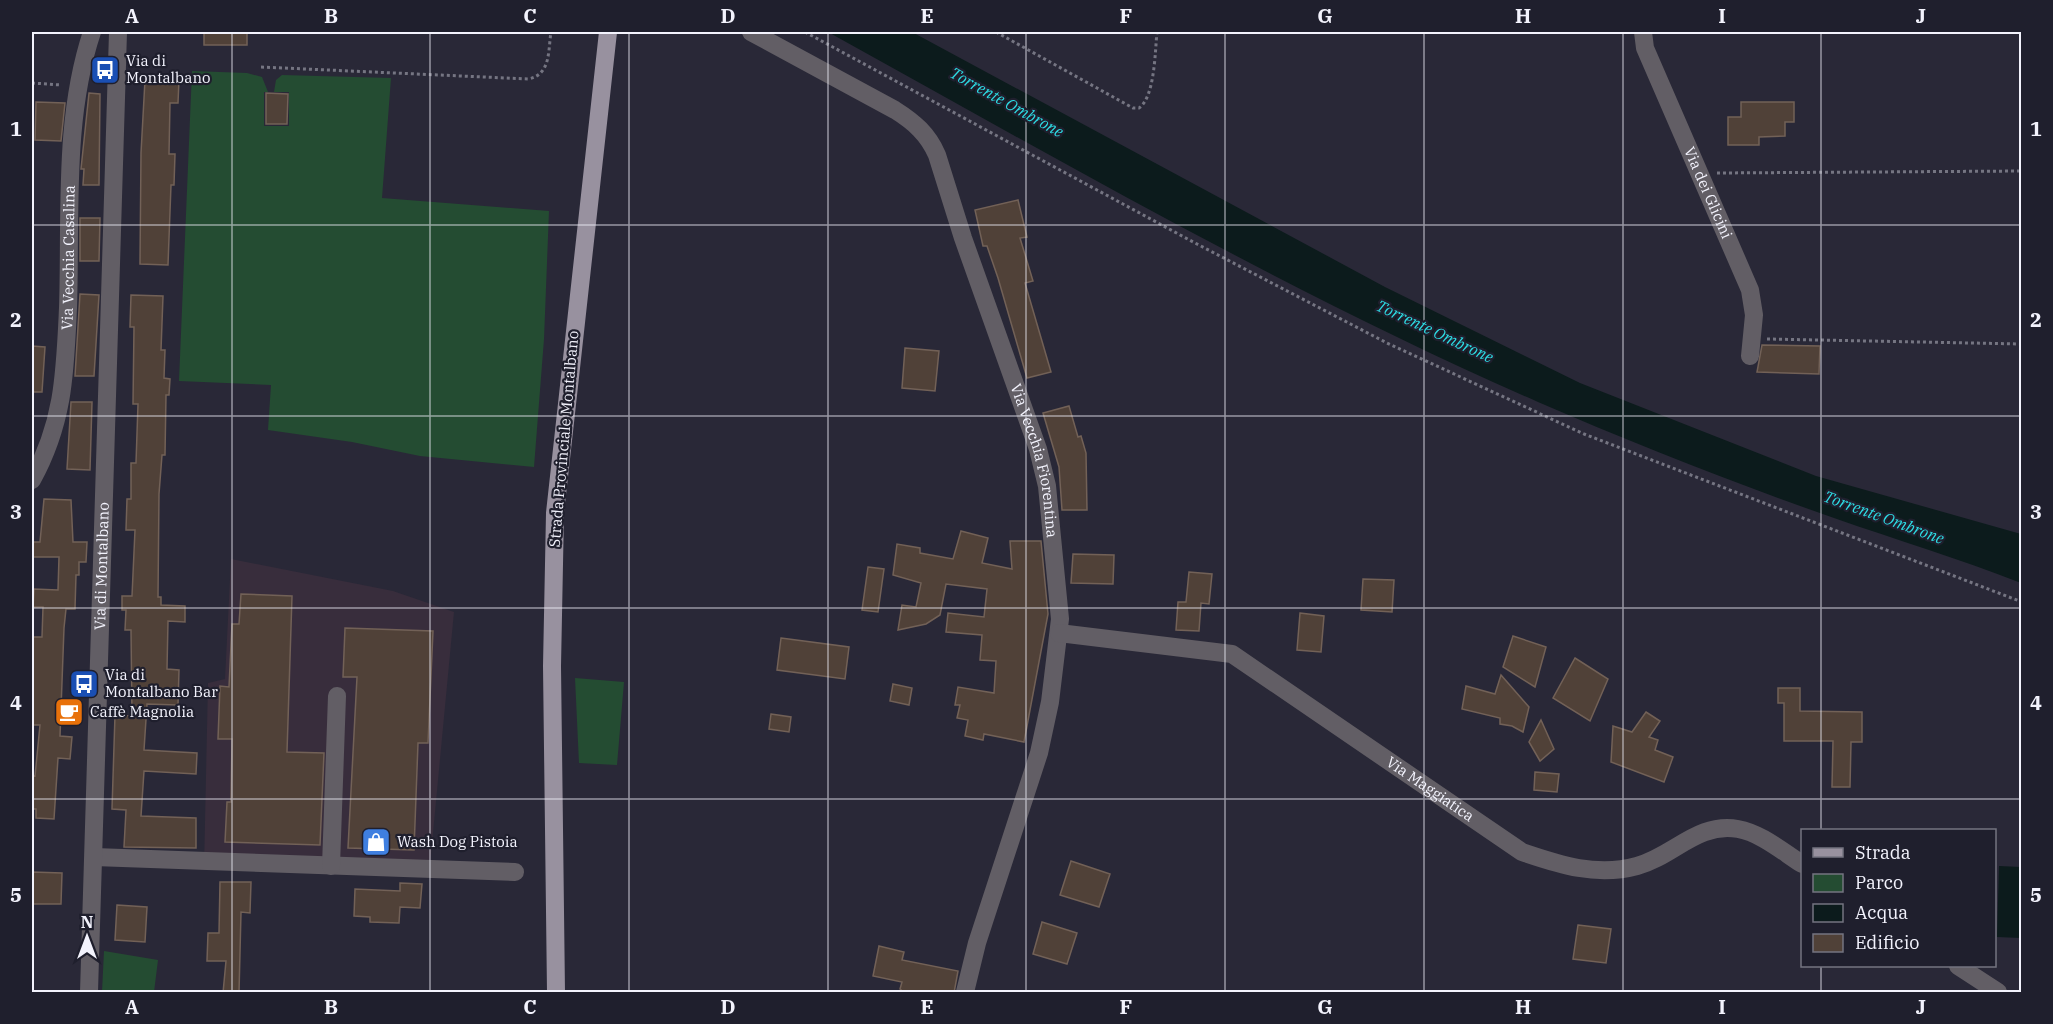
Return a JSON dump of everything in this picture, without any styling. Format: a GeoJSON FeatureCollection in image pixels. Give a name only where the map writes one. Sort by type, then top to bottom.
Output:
{"type":"FeatureCollection","features":[{"type":"Feature","properties":{"kind":"main road","name":"Strada Provinciale Montalbano"},"geometry":{"type":"LineString","coordinates":[[556,993],[552,677],[555,513],[608,32]]}},
{"type":"Feature","properties":{"kind":"street","name":"Via Vecchia Casalina"},"geometry":{"type":"LineString","coordinates":[[32,480],[56,427],[63,384],[78,87],[92,32]]}},
{"type":"Feature","properties":{"kind":"street","name":"Via di Montalbano"},"geometry":{"type":"LineString","coordinates":[[89,993],[118,32]]}},
{"type":"Feature","properties":{"kind":"street","name":"Via Vecchia Fiorentina"},"geometry":{"type":"LineString","coordinates":[[751,32],[908,118],[933,146],[1038,448],[1047,486],[1059,633],[1039,753],[977,943],[965,993]]}},
{"type":"Feature","properties":{"kind":"street","name":"Via dei Glicini"},"geometry":{"type":"LineString","coordinates":[[1643,32],[1645,48],[1750,290],[1754,315],[1754,338],[1750,357]]}},
{"type":"Feature","properties":{"kind":"street","name":"Via Maggiatica"},"geometry":{"type":"LineString","coordinates":[[1059,633],[1232,654],[1522,852],[1559,865],[1599,871],[1639,865],[1703,832],[1723,828],[1749,832],[1801,863]]}},
{"type":"Feature","properties":{"kind":"street"},"geometry":{"type":"LineString","coordinates":[[331,866],[337,696]]}},
{"type":"Feature","properties":{"kind":"street"},"geometry":{"type":"LineString","coordinates":[[94,857],[515,872]]}},
{"type":"Feature","properties":{"kind":"street"},"geometry":{"type":"LineString","coordinates":[[1959,967],[1998,993]]}},
{"type":"Feature","properties":{"kind":"path"},"geometry":{"type":"LineString","coordinates":[[261,67],[528,79],[539,76],[546,67],[551,32]]}},
{"type":"Feature","properties":{"kind":"path"},"geometry":{"type":"LineString","coordinates":[[805,32],[1195,243],[1388,343],[1584,434],[2022,602]]}},
{"type":"Feature","properties":{"kind":"path"},"geometry":{"type":"LineString","coordinates":[[996,32],[1133,108],[1144,105],[1150,92],[1157,32]]}},
{"type":"Feature","properties":{"kind":"path"},"geometry":{"type":"LineString","coordinates":[[32,83],[78,87]]}},
{"type":"Feature","properties":{"kind":"path"},"geometry":{"type":"LineString","coordinates":[[1701,173],[2022,171]]}},
{"type":"Feature","properties":{"kind":"path"},"geometry":{"type":"LineString","coordinates":[[1754,338],[2022,344]]}},
{"type":"Feature","properties":{"kind":"shaded area"},"geometry":{"type":"Polygon","coordinates":[[[231,559],[393,591],[454,612],[429,875],[204,868],[208,683],[225,679],[231,559]]]}},
{"type":"Feature","properties":{"kind":"green space"},"geometry":{"type":"Polygon","coordinates":[[[192,71],[247,73],[262,77],[268,92],[264,92],[264,126],[289,126],[289,92],[274,92],[276,80],[282,75],[391,78],[382,198],[549,211],[544,339],[534,467],[420,456],[352,442],[268,430],[271,385],[179,381],[192,71]]]}},
{"type":"Feature","properties":{"kind":"green space"},"geometry":{"type":"Polygon","coordinates":[[[575,678],[624,682],[617,765],[579,763],[575,678]]]}},
{"type":"Feature","properties":{"kind":"green space"},"geometry":{"type":"Polygon","coordinates":[[[104,951],[158,960],[154,992],[102,992],[104,951]]]}},
{"type":"Feature","properties":{"kind":"water","name":"Torrente Ombrone"},"geometry":{"type":"Polygon","coordinates":[[[828,32],[912,32],[1385,287],[1580,383],[1816,476],[2021,534],[2021,583],[1722,477],[1574,418],[1447,361],[1178,225],[828,32]]]}},
{"type":"Feature","properties":{"kind":"water"},"geometry":{"type":"Polygon","coordinates":[[[1999,866],[2021,867],[2021,938],[1997,937],[1999,866]]]}},
{"type":"Feature","properties":{"kind":"building"},"geometry":{"type":"Polygon","coordinates":[[[204,32],[247,32],[247,45],[204,45],[204,32]]]}},
{"type":"Feature","properties":{"kind":"building"},"geometry":{"type":"Polygon","coordinates":[[[145,80],[179,80],[178,103],[170,103],[169,154],[175,154],[174,185],[171,185],[168,265],[140,264],[141,153],[145,80]]]}},
{"type":"Feature","properties":{"kind":"building"},"geometry":{"type":"Polygon","coordinates":[[[89,93],[100,94],[99,185],[83,185],[84,169],[81,169],[89,93]]]}},
{"type":"Feature","properties":{"kind":"building"},"geometry":{"type":"Polygon","coordinates":[[[266,93],[288,94],[287,124],[266,124],[266,93]]]}},
{"type":"Feature","properties":{"kind":"building"},"geometry":{"type":"Polygon","coordinates":[[[36,102],[65,103],[61,141],[35,140],[36,102]]]}},
{"type":"Feature","properties":{"kind":"building"},"geometry":{"type":"Polygon","coordinates":[[[1741,102],[1794,102],[1794,122],[1785,122],[1785,136],[1759,137],[1759,145],[1728,145],[1728,117],[1741,117],[1741,102]]]}},
{"type":"Feature","properties":{"kind":"building"},"geometry":{"type":"Polygon","coordinates":[[[1018,200],[1027,237],[1020,238],[1033,281],[1025,283],[1051,372],[1027,378],[998,278],[987,246],[983,246],[975,210],[1018,200]]]}},
{"type":"Feature","properties":{"kind":"building"},"geometry":{"type":"Polygon","coordinates":[[[80,218],[100,218],[99,261],[80,261],[80,218]]]}},
{"type":"Feature","properties":{"kind":"building"},"geometry":{"type":"Polygon","coordinates":[[[80,294],[99,295],[94,376],[75,376],[80,294]]]}},
{"type":"Feature","properties":{"kind":"building"},"geometry":{"type":"Polygon","coordinates":[[[131,295],[163,296],[161,350],[165,350],[164,378],[170,379],[169,395],[166,395],[165,455],[162,455],[159,494],[158,597],[161,597],[161,605],[185,606],[185,622],[168,621],[167,669],[179,670],[178,705],[147,704],[144,750],[197,753],[196,774],[144,771],[141,816],[196,818],[196,848],[124,847],[126,810],[112,809],[115,715],[132,716],[131,630],[125,630],[126,610],[122,610],[122,596],[132,596],[135,530],[126,530],[127,499],[131,499],[131,463],[136,463],[138,404],[133,404],[134,327],[130,327],[131,295]]]}},
{"type":"Feature","properties":{"kind":"building"},"geometry":{"type":"Polygon","coordinates":[[[1762,345],[1820,346],[1819,374],[1757,372],[1762,345]]]}},
{"type":"Feature","properties":{"kind":"building"},"geometry":{"type":"Polygon","coordinates":[[[32,346],[45,347],[42,392],[32,392],[32,346]]]}},
{"type":"Feature","properties":{"kind":"building"},"geometry":{"type":"Polygon","coordinates":[[[905,348],[939,351],[935,391],[902,388],[905,348]]]}},
{"type":"Feature","properties":{"kind":"building"},"geometry":{"type":"Polygon","coordinates":[[[71,402],[92,402],[90,470],[67,469],[71,402]]]}},
{"type":"Feature","properties":{"kind":"building"},"geometry":{"type":"Polygon","coordinates":[[[1069,406],[1078,437],[1081,436],[1086,453],[1087,510],[1062,510],[1059,467],[1043,413],[1069,406]]]}},
{"type":"Feature","properties":{"kind":"building"},"geometry":{"type":"Polygon","coordinates":[[[44,499],[71,500],[73,542],[87,542],[86,562],[79,562],[79,575],[76,575],[75,609],[66,609],[60,736],[72,737],[70,759],[58,758],[54,819],[36,818],[36,809],[32,809],[32,775],[35,776],[40,725],[32,725],[32,637],[42,637],[43,607],[33,607],[34,589],[58,590],[59,557],[32,557],[32,542],[40,542],[44,499]]]}},
{"type":"Feature","properties":{"kind":"building"},"geometry":{"type":"Polygon","coordinates":[[[961,531],[988,538],[982,563],[1012,569],[1010,541],[1041,541],[1048,614],[1024,742],[984,734],[983,740],[965,736],[968,720],[957,718],[960,705],[955,705],[958,687],[994,693],[996,661],[980,660],[982,635],[946,632],[948,613],[984,617],[987,589],[946,584],[940,615],[926,624],[898,630],[902,605],[916,607],[921,583],[893,575],[897,544],[920,548],[920,553],[953,559],[961,531]]]}},
{"type":"Feature","properties":{"kind":"building"},"geometry":{"type":"Polygon","coordinates":[[[1073,554],[1114,555],[1113,584],[1071,583],[1073,554]]]}},
{"type":"Feature","properties":{"kind":"building"},"geometry":{"type":"Polygon","coordinates":[[[868,567],[884,569],[878,612],[862,610],[868,567]]]}},
{"type":"Feature","properties":{"kind":"building"},"geometry":{"type":"Polygon","coordinates":[[[1189,572],[1212,574],[1209,604],[1201,603],[1199,631],[1176,630],[1178,602],[1186,602],[1189,572]]]}},
{"type":"Feature","properties":{"kind":"building"},"geometry":{"type":"Polygon","coordinates":[[[1363,579],[1394,580],[1392,612],[1361,610],[1363,579]]]}},
{"type":"Feature","properties":{"kind":"building"},"geometry":{"type":"Polygon","coordinates":[[[241,594],[292,596],[287,752],[324,753],[320,845],[225,842],[227,802],[231,802],[232,739],[218,739],[220,686],[229,687],[232,624],[239,624],[241,594]]]}},
{"type":"Feature","properties":{"kind":"building"},"geometry":{"type":"Polygon","coordinates":[[[1300,613],[1324,616],[1321,652],[1297,650],[1300,613]]]}},
{"type":"Feature","properties":{"kind":"building"},"geometry":{"type":"Polygon","coordinates":[[[345,628],[433,631],[428,743],[418,743],[414,850],[348,848],[357,677],[343,677],[345,628]]]}},
{"type":"Feature","properties":{"kind":"building"},"geometry":{"type":"Polygon","coordinates":[[[1513,636],[1546,647],[1535,687],[1503,667],[1513,636]]]}},
{"type":"Feature","properties":{"kind":"building"},"geometry":{"type":"Polygon","coordinates":[[[781,638],[849,647],[845,679],[777,670],[781,638]]]}},
{"type":"Feature","properties":{"kind":"building"},"geometry":{"type":"Polygon","coordinates":[[[1575,658],[1608,679],[1590,721],[1553,698],[1575,658]]]}},
{"type":"Feature","properties":{"kind":"building"},"geometry":{"type":"Polygon","coordinates":[[[1501,675],[1529,707],[1523,732],[1512,726],[1500,724],[1500,718],[1462,709],[1466,686],[1495,694],[1501,675]]]}},
{"type":"Feature","properties":{"kind":"building"},"geometry":{"type":"Polygon","coordinates":[[[893,684],[912,688],[909,705],[890,701],[893,684]]]}},
{"type":"Feature","properties":{"kind":"building"},"geometry":{"type":"Polygon","coordinates":[[[1778,688],[1800,688],[1800,711],[1862,712],[1862,742],[1851,742],[1850,787],[1832,787],[1833,741],[1784,741],[1784,703],[1778,703],[1778,688]]]}},
{"type":"Feature","properties":{"kind":"building"},"geometry":{"type":"Polygon","coordinates":[[[1646,712],[1660,721],[1649,737],[1658,740],[1655,750],[1673,757],[1664,782],[1611,762],[1613,726],[1632,732],[1646,712]]]}},
{"type":"Feature","properties":{"kind":"building"},"geometry":{"type":"Polygon","coordinates":[[[771,714],[791,717],[789,732],[769,729],[771,714]]]}},
{"type":"Feature","properties":{"kind":"building"},"geometry":{"type":"Polygon","coordinates":[[[1541,720],[1554,749],[1540,761],[1529,742],[1541,720]]]}},
{"type":"Feature","properties":{"kind":"building"},"geometry":{"type":"Polygon","coordinates":[[[1535,772],[1559,774],[1557,792],[1534,790],[1535,772]]]}},
{"type":"Feature","properties":{"kind":"building"},"geometry":{"type":"Polygon","coordinates":[[[1071,861],[1110,874],[1099,907],[1060,895],[1071,861]]]}},
{"type":"Feature","properties":{"kind":"building"},"geometry":{"type":"Polygon","coordinates":[[[32,872],[62,873],[61,904],[32,904],[32,872]]]}},
{"type":"Feature","properties":{"kind":"building"},"geometry":{"type":"Polygon","coordinates":[[[220,882],[251,882],[250,913],[241,912],[239,993],[223,993],[226,961],[207,961],[208,933],[219,933],[220,882]]]}},
{"type":"Feature","properties":{"kind":"building"},"geometry":{"type":"Polygon","coordinates":[[[400,883],[422,884],[420,908],[400,907],[399,923],[370,922],[370,917],[354,916],[355,889],[400,891],[400,883]]]}},
{"type":"Feature","properties":{"kind":"building"},"geometry":{"type":"Polygon","coordinates":[[[117,905],[147,907],[145,942],[115,940],[117,905]]]}},
{"type":"Feature","properties":{"kind":"building"},"geometry":{"type":"Polygon","coordinates":[[[1042,922],[1077,933],[1067,964],[1033,954],[1042,922]]]}},
{"type":"Feature","properties":{"kind":"building"},"geometry":{"type":"Polygon","coordinates":[[[1578,925],[1611,929],[1606,963],[1573,959],[1578,925]]]}},
{"type":"Feature","properties":{"kind":"building"},"geometry":{"type":"Polygon","coordinates":[[[879,946],[904,952],[902,960],[958,971],[954,993],[905,993],[900,989],[902,982],[873,976],[879,946]]]}},
{"type":"Feature","properties":{"kind":"place","name":"Via di Montalbano"},"geometry":{"type":"Point","coordinates":[105,70]}},
{"type":"Feature","properties":{"kind":"place","name":"Via di Montalbano Bar"},"geometry":{"type":"Point","coordinates":[84,684]}},
{"type":"Feature","properties":{"kind":"place","name":"Caffè Magnolia"},"geometry":{"type":"Point","coordinates":[69,712]}},
{"type":"Feature","properties":{"kind":"place","name":"Wash Dog Pistoia"},"geometry":{"type":"Point","coordinates":[376,842]}}]}
